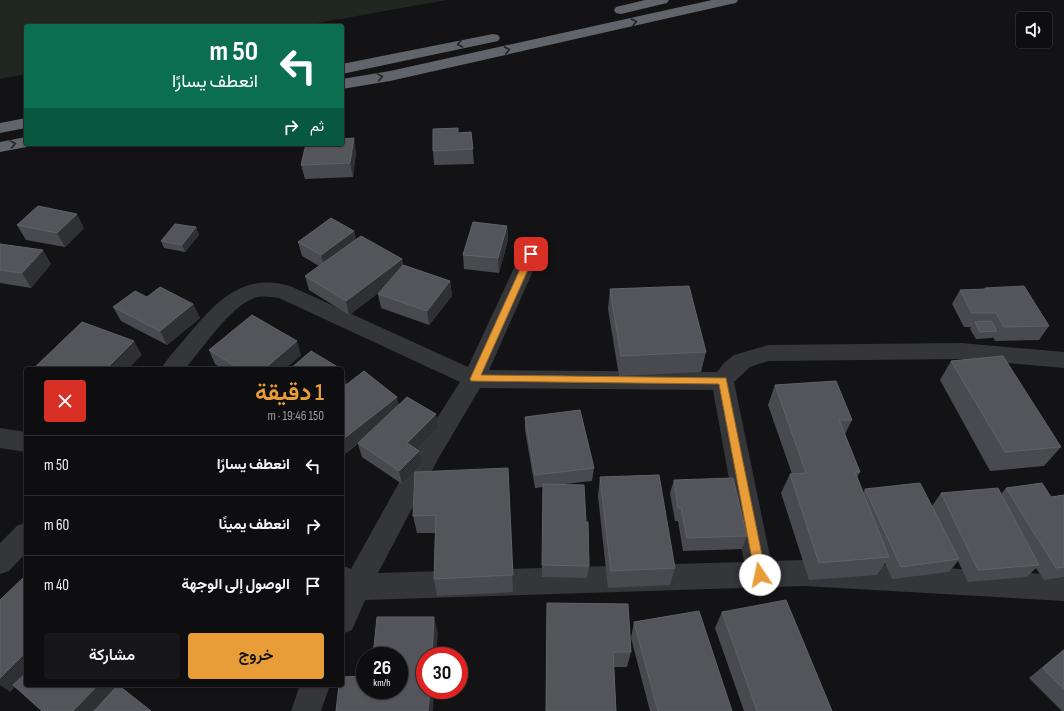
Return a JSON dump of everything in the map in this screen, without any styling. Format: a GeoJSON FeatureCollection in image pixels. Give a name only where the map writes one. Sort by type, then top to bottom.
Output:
{"type":"FeatureCollection","features":[{"type":"Feature","properties":{"kind":"highway"},"geometry":{"type":"LineString","coordinates":[[598,16],[662,0]]}},
{"type":"Feature","properties":{"kind":"highway"},"geometry":{"type":"LineString","coordinates":[[344,84],[398,74],[731,0]]}},
{"type":"Feature","properties":{"kind":"highway"},"geometry":{"type":"LineString","coordinates":[[344,69],[505,35]]}},
{"type":"Feature","properties":{"kind":"highway"},"geometry":{"type":"LineString","coordinates":[[0,128],[24,123]]}},
{"type":"Feature","properties":{"kind":"highway"},"geometry":{"type":"LineString","coordinates":[[0,147],[24,142]]}},
{"type":"Feature","properties":{"kind":"street"},"geometry":{"type":"LineString","coordinates":[[344,609],[349,583],[474,379],[531,254]]}},
{"type":"Feature","properties":{"kind":"street"},"geometry":{"type":"LineString","coordinates":[[174,367],[229,303],[244,293],[258,289],[270,289],[282,292],[474,379],[723,381]]}},
{"type":"Feature","properties":{"kind":"street"},"geometry":{"type":"LineString","coordinates":[[760,575],[723,381],[730,368],[748,357],[768,353],[962,351],[1064,360]]}},
{"type":"Feature","properties":{"kind":"street"},"geometry":{"type":"LineString","coordinates":[[0,438],[24,442]]}},
{"type":"Feature","properties":{"kind":"street"},"geometry":{"type":"LineString","coordinates":[[0,562],[24,536]]}},
{"type":"Feature","properties":{"kind":"street"},"geometry":{"type":"LineString","coordinates":[[349,583],[804,573],[1064,588]]}},
{"type":"Feature","properties":{"kind":"street"},"geometry":{"type":"LineString","coordinates":[[306,711],[313,687]]}},
{"type":"Feature","properties":{"kind":"shaded area"},"geometry":{"type":"Polygon","coordinates":[[[0,0],[447,0],[311,24],[24,24],[24,74],[0,79],[0,0]]]}},
{"type":"Feature","properties":{"kind":"building"},"geometry":{"type":"Polygon","coordinates":[[[458,128],[458,133],[471,132],[473,149],[433,151],[433,129],[458,128]]]}},
{"type":"Feature","properties":{"kind":"building"},"geometry":{"type":"Polygon","coordinates":[[[354,138],[350,163],[301,165],[306,146],[344,146],[344,139],[354,138]]]}},
{"type":"Feature","properties":{"kind":"building"},"geometry":{"type":"Polygon","coordinates":[[[38,206],[77,214],[57,233],[17,225],[38,206]]]}},
{"type":"Feature","properties":{"kind":"building"},"geometry":{"type":"Polygon","coordinates":[[[331,218],[354,231],[321,255],[298,242],[331,218]]]}},
{"type":"Feature","properties":{"kind":"building"},"geometry":{"type":"Polygon","coordinates":[[[473,222],[507,226],[498,258],[463,255],[473,222]]]}},
{"type":"Feature","properties":{"kind":"building"},"geometry":{"type":"Polygon","coordinates":[[[175,224],[196,227],[182,245],[161,241],[175,224]]]}},
{"type":"Feature","properties":{"kind":"building"},"geometry":{"type":"Polygon","coordinates":[[[361,236],[402,259],[346,301],[305,276],[361,236]]]}},
{"type":"Feature","properties":{"kind":"building"},"geometry":{"type":"Polygon","coordinates":[[[0,244],[43,250],[22,273],[0,270],[0,244]]]}},
{"type":"Feature","properties":{"kind":"building"},"geometry":{"type":"Polygon","coordinates":[[[403,265],[450,281],[427,311],[378,294],[403,265]]]}},
{"type":"Feature","properties":{"kind":"building"},"geometry":{"type":"Polygon","coordinates":[[[689,286],[706,352],[621,356],[610,289],[689,286]]]}},
{"type":"Feature","properties":{"kind":"building"},"geometry":{"type":"Polygon","coordinates":[[[1024,286],[1049,326],[1004,327],[996,313],[972,313],[960,290],[986,289],[985,288],[1024,286]]]}},
{"type":"Feature","properties":{"kind":"building"},"geometry":{"type":"Polygon","coordinates":[[[160,287],[193,304],[160,331],[113,307],[135,291],[147,297],[160,287]]]}},
{"type":"Feature","properties":{"kind":"building"},"geometry":{"type":"Polygon","coordinates":[[[252,315],[297,341],[266,367],[237,367],[209,350],[252,315]]]}},
{"type":"Feature","properties":{"kind":"building"},"geometry":{"type":"Polygon","coordinates":[[[991,321],[997,331],[980,332],[975,322],[991,321]]]}},
{"type":"Feature","properties":{"kind":"building"},"geometry":{"type":"Polygon","coordinates":[[[82,322],[134,341],[108,367],[35,367],[82,322]]]}},
{"type":"Feature","properties":{"kind":"building"},"geometry":{"type":"Polygon","coordinates":[[[311,351],[338,367],[292,367],[311,351]]]}},
{"type":"Feature","properties":{"kind":"building"},"geometry":{"type":"Polygon","coordinates":[[[1003,356],[1061,447],[1005,452],[951,361],[1003,356]]]}},
{"type":"Feature","properties":{"kind":"building"},"geometry":{"type":"Polygon","coordinates":[[[364,371],[397,397],[344,438],[344,386],[364,371]]]}},
{"type":"Feature","properties":{"kind":"building"},"geometry":{"type":"Polygon","coordinates":[[[836,381],[852,420],[839,420],[860,472],[855,472],[889,557],[819,563],[790,474],[806,473],[775,385],[836,381]]]}},
{"type":"Feature","properties":{"kind":"building"},"geometry":{"type":"Polygon","coordinates":[[[407,397],[436,414],[407,443],[419,451],[399,471],[358,443],[407,397]]]}},
{"type":"Feature","properties":{"kind":"building"},"geometry":{"type":"Polygon","coordinates":[[[580,410],[594,468],[535,475],[525,417],[580,410]]]}},
{"type":"Feature","properties":{"kind":"building"},"geometry":{"type":"Polygon","coordinates":[[[508,468],[513,575],[434,579],[436,515],[413,516],[415,472],[508,468]]]}},
{"type":"Feature","properties":{"kind":"building"},"geometry":{"type":"Polygon","coordinates":[[[659,475],[675,568],[611,571],[600,477],[659,475]]]}},
{"type":"Feature","properties":{"kind":"building"},"geometry":{"type":"Polygon","coordinates":[[[733,478],[747,536],[687,538],[681,508],[678,508],[674,480],[733,478]]]}},
{"type":"Feature","properties":{"kind":"building"},"geometry":{"type":"Polygon","coordinates":[[[920,483],[959,559],[901,567],[865,489],[920,483]]]}},
{"type":"Feature","properties":{"kind":"building"},"geometry":{"type":"Polygon","coordinates":[[[1042,483],[1051,497],[1064,495],[1064,567],[1056,568],[1006,488],[1042,483]]]}},
{"type":"Feature","properties":{"kind":"building"},"geometry":{"type":"Polygon","coordinates":[[[543,484],[584,485],[586,522],[588,522],[589,566],[542,565],[543,484]]]}},
{"type":"Feature","properties":{"kind":"building"},"geometry":{"type":"Polygon","coordinates":[[[998,488],[1039,565],[978,570],[941,493],[998,488]]]}},
{"type":"Feature","properties":{"kind":"building"},"geometry":{"type":"Polygon","coordinates":[[[24,577],[24,654],[0,678],[0,600],[24,577]]]}},
{"type":"Feature","properties":{"kind":"building"},"geometry":{"type":"Polygon","coordinates":[[[786,600],[832,711],[757,711],[722,612],[786,600]]]}},
{"type":"Feature","properties":{"kind":"building"},"geometry":{"type":"Polygon","coordinates":[[[547,603],[628,604],[631,652],[613,652],[616,711],[546,711],[547,603]]]}},
{"type":"Feature","properties":{"kind":"building"},"geometry":{"type":"Polygon","coordinates":[[[699,611],[732,711],[658,711],[634,622],[699,611]]]}},
{"type":"Feature","properties":{"kind":"building"},"geometry":{"type":"Polygon","coordinates":[[[377,617],[434,617],[432,647],[416,647],[416,699],[429,699],[428,711],[336,711],[339,687],[344,687],[344,677],[356,676],[356,699],[408,699],[408,647],[374,647],[377,617]]]}},
{"type":"Feature","properties":{"kind":"building"},"geometry":{"type":"Polygon","coordinates":[[[1064,650],[1064,689],[1043,668],[1064,650]]]}},
{"type":"Feature","properties":{"kind":"building"},"geometry":{"type":"Polygon","coordinates":[[[24,675],[24,687],[96,687],[73,711],[42,711],[13,685],[24,675]]]}},
{"type":"Feature","properties":{"kind":"building"},"geometry":{"type":"Polygon","coordinates":[[[116,687],[121,687],[151,711],[94,711],[116,687]]]}},
{"type":"Feature","properties":{"kind":"route"},"geometry":{"type":"LineString","coordinates":[[531,254],[474,379],[723,381],[760,575]]}}]}
